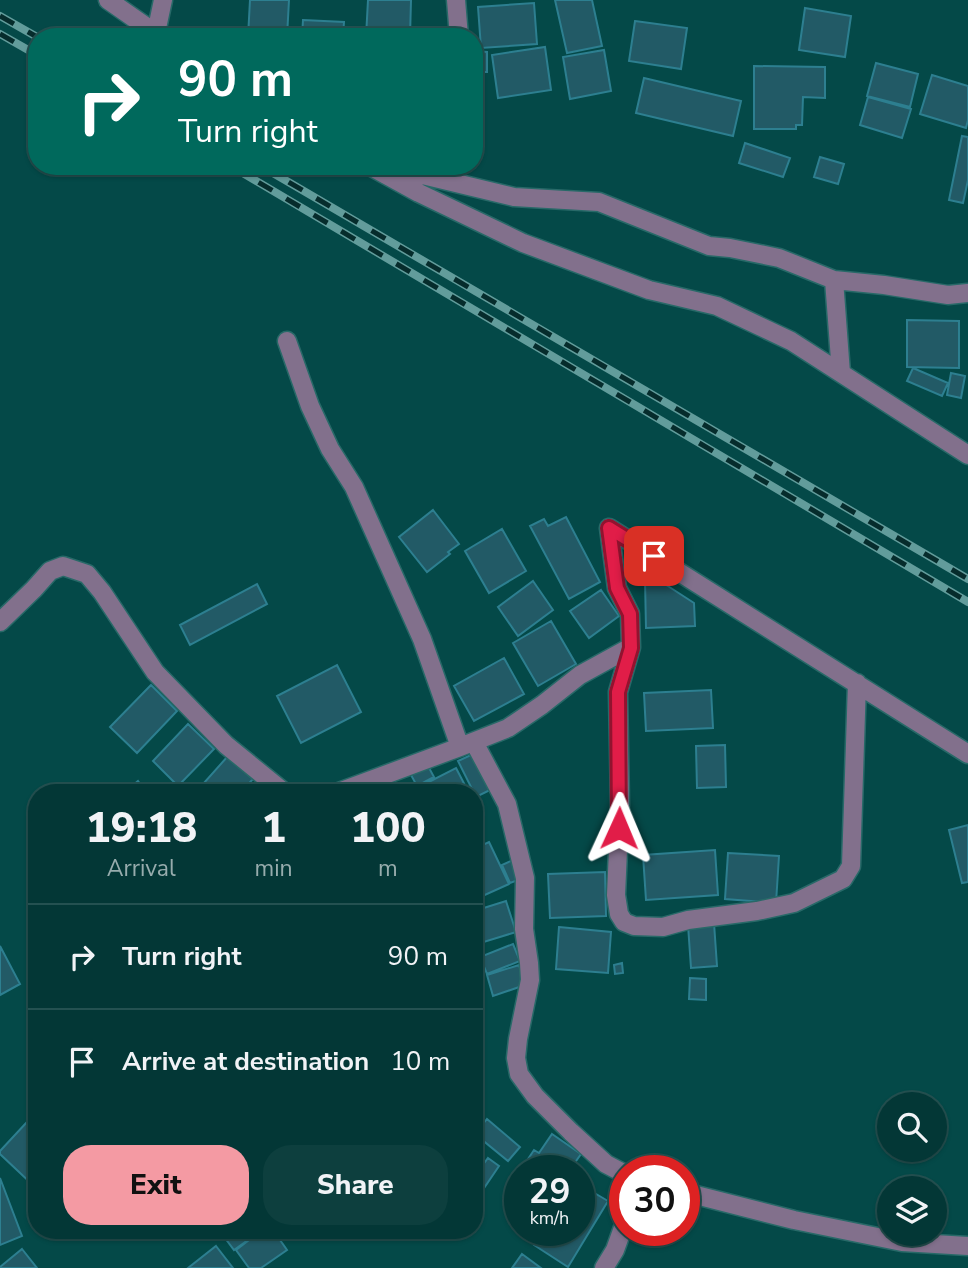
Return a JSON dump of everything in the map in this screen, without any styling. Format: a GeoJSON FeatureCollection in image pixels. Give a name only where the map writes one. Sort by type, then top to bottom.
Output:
{"type":"FeatureCollection","features":[{"type":"Feature","properties":{"kind":"street"},"geometry":{"type":"LineString","coordinates":[[108,0],[149,28]]}},
{"type":"Feature","properties":{"kind":"street"},"geometry":{"type":"LineString","coordinates":[[160,28],[163,0]]}},
{"type":"Feature","properties":{"kind":"street"},"geometry":{"type":"LineString","coordinates":[[456,0],[458,28]]}},
{"type":"Feature","properties":{"kind":"street"},"geometry":{"type":"LineString","coordinates":[[386,175],[523,243],[649,290],[717,306],[791,341],[968,455]]}},
{"type":"Feature","properties":{"kind":"street"},"geometry":{"type":"LineString","coordinates":[[459,175],[514,197],[599,202],[709,246],[779,258],[834,280],[947,296],[968,293]]}},
{"type":"Feature","properties":{"kind":"street"},"geometry":{"type":"LineString","coordinates":[[834,280],[841,373]]}},
{"type":"Feature","properties":{"kind":"street"},"geometry":{"type":"LineString","coordinates":[[287,341],[310,406],[330,449],[354,486],[467,745],[507,804],[525,878],[524,929],[530,980],[518,1039],[516,1059],[519,1074],[535,1096],[609,1166]]}},
{"type":"Feature","properties":{"kind":"street"},"geometry":{"type":"LineString","coordinates":[[857,683],[851,866],[843,879],[794,903],[757,911],[688,920],[663,927],[634,926],[624,922],[619,914],[616,895],[620,805],[618,692],[631,648],[630,614],[617,588],[609,528],[857,683],[968,754]]}},
{"type":"Feature","properties":{"kind":"street"},"geometry":{"type":"LineString","coordinates":[[0,622],[50,571],[63,566],[87,575],[102,592],[155,672],[226,745],[274,784]]}},
{"type":"Feature","properties":{"kind":"street"},"geometry":{"type":"LineString","coordinates":[[361,784],[508,728],[580,675],[631,648]]}},
{"type":"Feature","properties":{"kind":"street"},"geometry":{"type":"LineString","coordinates":[[700,1196],[794,1220],[902,1242],[968,1246]]}},
{"type":"Feature","properties":{"kind":"street"},"geometry":{"type":"LineString","coordinates":[[604,1268],[616,1246]]}},
{"type":"Feature","properties":{"kind":"building"},"geometry":{"type":"Polygon","coordinates":[[[250,0],[289,0],[287,28],[248,28],[250,0]]]}},
{"type":"Feature","properties":{"kind":"building"},"geometry":{"type":"Polygon","coordinates":[[[368,0],[411,0],[410,28],[366,28],[368,0]]]}},
{"type":"Feature","properties":{"kind":"building"},"geometry":{"type":"Polygon","coordinates":[[[555,0],[592,0],[602,46],[567,53],[555,0]]]}},
{"type":"Feature","properties":{"kind":"building"},"geometry":{"type":"Polygon","coordinates":[[[534,3],[537,44],[483,48],[483,28],[480,28],[478,7],[534,3]]]}},
{"type":"Feature","properties":{"kind":"building"},"geometry":{"type":"Polygon","coordinates":[[[805,8],[851,16],[845,57],[799,50],[805,8]]]}},
{"type":"Feature","properties":{"kind":"building"},"geometry":{"type":"Polygon","coordinates":[[[303,20],[344,22],[344,28],[303,28],[303,20]]]}},
{"type":"Feature","properties":{"kind":"building"},"geometry":{"type":"Polygon","coordinates":[[[635,21],[687,28],[681,69],[629,61],[635,21]]]}},
{"type":"Feature","properties":{"kind":"building"},"geometry":{"type":"Polygon","coordinates":[[[545,47],[551,90],[498,98],[492,55],[545,47]]]}},
{"type":"Feature","properties":{"kind":"building"},"geometry":{"type":"Polygon","coordinates":[[[604,50],[611,91],[570,99],[563,57],[604,50]]]}},
{"type":"Feature","properties":{"kind":"building"},"geometry":{"type":"Polygon","coordinates":[[[483,52],[487,52],[487,72],[483,72],[483,52]]]}},
{"type":"Feature","properties":{"kind":"building"},"geometry":{"type":"Polygon","coordinates":[[[876,63],[918,74],[910,107],[867,96],[876,63]]]}},
{"type":"Feature","properties":{"kind":"building"},"geometry":{"type":"Polygon","coordinates":[[[754,66],[825,67],[825,98],[803,97],[802,125],[796,125],[796,129],[754,129],[754,66]]]}},
{"type":"Feature","properties":{"kind":"building"},"geometry":{"type":"Polygon","coordinates":[[[932,75],[968,86],[966,128],[920,114],[932,75]]]}},
{"type":"Feature","properties":{"kind":"building"},"geometry":{"type":"Polygon","coordinates":[[[644,78],[741,101],[733,136],[636,113],[644,78]]]}},
{"type":"Feature","properties":{"kind":"building"},"geometry":{"type":"Polygon","coordinates":[[[868,97],[911,109],[902,138],[860,125],[868,97]]]}},
{"type":"Feature","properties":{"kind":"building"},"geometry":{"type":"Polygon","coordinates":[[[962,136],[968,137],[968,180],[963,203],[949,200],[962,136]]]}},
{"type":"Feature","properties":{"kind":"building"},"geometry":{"type":"Polygon","coordinates":[[[745,143],[790,158],[783,177],[739,163],[745,143]]]}},
{"type":"Feature","properties":{"kind":"building"},"geometry":{"type":"Polygon","coordinates":[[[820,157],[844,164],[838,184],[814,177],[820,157]]]}},
{"type":"Feature","properties":{"kind":"building"},"geometry":{"type":"Polygon","coordinates":[[[907,320],[959,321],[959,368],[907,367],[907,320]]]}},
{"type":"Feature","properties":{"kind":"building"},"geometry":{"type":"Polygon","coordinates":[[[913,368],[948,383],[942,396],[907,381],[913,368]]]}},
{"type":"Feature","properties":{"kind":"building"},"geometry":{"type":"Polygon","coordinates":[[[951,373],[965,376],[961,398],[947,395],[951,373]]]}},
{"type":"Feature","properties":{"kind":"building"},"geometry":{"type":"Polygon","coordinates":[[[433,510],[459,544],[427,572],[399,537],[433,510]]]}},
{"type":"Feature","properties":{"kind":"building"},"geometry":{"type":"Polygon","coordinates":[[[566,517],[600,582],[569,599],[530,526],[544,519],[548,526],[566,517]]]}},
{"type":"Feature","properties":{"kind":"building"},"geometry":{"type":"Polygon","coordinates":[[[502,529],[526,571],[489,593],[465,551],[502,529]]]}},
{"type":"Feature","properties":{"kind":"building"},"geometry":{"type":"Polygon","coordinates":[[[657,579],[694,603],[695,626],[646,628],[645,580],[657,579]]]}},
{"type":"Feature","properties":{"kind":"building"},"geometry":{"type":"Polygon","coordinates":[[[533,581],[553,610],[518,636],[498,607],[533,581]]]}},
{"type":"Feature","properties":{"kind":"building"},"geometry":{"type":"Polygon","coordinates":[[[257,584],[267,604],[190,645],[180,625],[257,584]]]}},
{"type":"Feature","properties":{"kind":"building"},"geometry":{"type":"Polygon","coordinates":[[[601,590],[619,616],[589,638],[570,611],[601,590]]]}},
{"type":"Feature","properties":{"kind":"building"},"geometry":{"type":"Polygon","coordinates":[[[551,621],[576,664],[538,686],[513,643],[551,621]]]}},
{"type":"Feature","properties":{"kind":"building"},"geometry":{"type":"Polygon","coordinates":[[[504,658],[524,694],[474,721],[454,686],[504,658]]]}},
{"type":"Feature","properties":{"kind":"building"},"geometry":{"type":"Polygon","coordinates":[[[337,665],[361,712],[301,743],[277,696],[337,665]]]}},
{"type":"Feature","properties":{"kind":"building"},"geometry":{"type":"Polygon","coordinates":[[[151,685],[177,711],[137,753],[110,727],[151,685]]]}},
{"type":"Feature","properties":{"kind":"building"},"geometry":{"type":"Polygon","coordinates":[[[711,690],[713,728],[646,731],[644,693],[711,690]]]}},
{"type":"Feature","properties":{"kind":"building"},"geometry":{"type":"Polygon","coordinates":[[[188,724],[214,749],[180,784],[176,784],[153,761],[188,724]]]}},
{"type":"Feature","properties":{"kind":"building"},"geometry":{"type":"Polygon","coordinates":[[[725,745],[726,787],[697,788],[696,746],[725,745]]]}},
{"type":"Feature","properties":{"kind":"building"},"geometry":{"type":"Polygon","coordinates":[[[473,754],[490,790],[483,794],[483,784],[470,784],[458,761],[473,754]]]}},
{"type":"Feature","properties":{"kind":"building"},"geometry":{"type":"Polygon","coordinates":[[[228,756],[253,779],[248,784],[203,784],[228,756]]]}},
{"type":"Feature","properties":{"kind":"building"},"geometry":{"type":"Polygon","coordinates":[[[428,766],[434,777],[416,784],[411,775],[428,766]]]}},
{"type":"Feature","properties":{"kind":"building"},"geometry":{"type":"Polygon","coordinates":[[[456,768],[464,784],[425,784],[456,768]]]}},
{"type":"Feature","properties":{"kind":"building"},"geometry":{"type":"Polygon","coordinates":[[[968,825],[968,882],[962,883],[949,830],[968,825]]]}},
{"type":"Feature","properties":{"kind":"building"},"geometry":{"type":"Polygon","coordinates":[[[489,842],[509,884],[483,896],[483,845],[489,842]]]}},
{"type":"Feature","properties":{"kind":"building"},"geometry":{"type":"Polygon","coordinates":[[[715,850],[718,895],[646,900],[643,855],[715,850]]]}},
{"type":"Feature","properties":{"kind":"building"},"geometry":{"type":"Polygon","coordinates":[[[728,853],[779,856],[776,903],[725,899],[728,853]]]}},
{"type":"Feature","properties":{"kind":"building"},"geometry":{"type":"Polygon","coordinates":[[[513,860],[521,879],[510,883],[502,865],[513,860]]]}},
{"type":"Feature","properties":{"kind":"building"},"geometry":{"type":"Polygon","coordinates":[[[605,872],[606,916],[550,918],[548,874],[605,872]]]}},
{"type":"Feature","properties":{"kind":"building"},"geometry":{"type":"Polygon","coordinates":[[[506,901],[516,932],[483,942],[483,908],[506,901]]]}},
{"type":"Feature","properties":{"kind":"building"},"geometry":{"type":"Polygon","coordinates":[[[714,923],[717,966],[691,968],[688,925],[714,923]]]}},
{"type":"Feature","properties":{"kind":"building"},"geometry":{"type":"Polygon","coordinates":[[[559,927],[611,932],[608,973],[556,969],[559,927]]]}},
{"type":"Feature","properties":{"kind":"building"},"geometry":{"type":"Polygon","coordinates":[[[513,944],[520,961],[487,974],[483,956],[513,944]]]}},
{"type":"Feature","properties":{"kind":"building"},"geometry":{"type":"Polygon","coordinates":[[[0,946],[20,984],[0,995],[0,946]]]}},
{"type":"Feature","properties":{"kind":"building"},"geometry":{"type":"Polygon","coordinates":[[[622,963],[623,973],[615,974],[614,965],[622,963]]]}},
{"type":"Feature","properties":{"kind":"building"},"geometry":{"type":"Polygon","coordinates":[[[519,965],[525,985],[493,996],[487,975],[519,965]]]}},
{"type":"Feature","properties":{"kind":"building"},"geometry":{"type":"Polygon","coordinates":[[[690,978],[706,979],[706,1000],[689,999],[690,978]]]}},
{"type":"Feature","properties":{"kind":"building"},"geometry":{"type":"Polygon","coordinates":[[[487,1119],[520,1147],[513,1155],[504,1155],[504,1158],[483,1141],[483,1124],[487,1119]]]}},
{"type":"Feature","properties":{"kind":"building"},"geometry":{"type":"Polygon","coordinates":[[[27,1122],[28,1180],[0,1154],[27,1122]]]}},
{"type":"Feature","properties":{"kind":"building"},"geometry":{"type":"Polygon","coordinates":[[[552,1134],[581,1154],[531,1155],[534,1150],[539,1153],[552,1134]]]}},
{"type":"Feature","properties":{"kind":"building"},"geometry":{"type":"Polygon","coordinates":[[[488,1158],[499,1166],[483,1190],[483,1165],[488,1158]]]}},
{"type":"Feature","properties":{"kind":"building"},"geometry":{"type":"Polygon","coordinates":[[[0,1178],[22,1236],[0,1245],[0,1178]]]}},
{"type":"Feature","properties":{"kind":"building"},"geometry":{"type":"Polygon","coordinates":[[[595,1193],[608,1201],[595,1222],[595,1193]]]}},
{"type":"Feature","properties":{"kind":"building"},"geometry":{"type":"Polygon","coordinates":[[[226,1239],[249,1239],[234,1250],[226,1239]]]}},
{"type":"Feature","properties":{"kind":"building"},"geometry":{"type":"Polygon","coordinates":[[[250,1239],[279,1239],[287,1250],[261,1268],[249,1268],[236,1250],[250,1239]]]}},
{"type":"Feature","properties":{"kind":"building"},"geometry":{"type":"Polygon","coordinates":[[[216,1246],[233,1268],[188,1268],[216,1246]]]}},
{"type":"Feature","properties":{"kind":"building"},"geometry":{"type":"Polygon","coordinates":[[[536,1246],[581,1246],[568,1267],[536,1246]]]}},
{"type":"Feature","properties":{"kind":"building"},"geometry":{"type":"Polygon","coordinates":[[[22,1249],[37,1268],[0,1268],[0,1267],[22,1249]]]}},
{"type":"Feature","properties":{"kind":"building"},"geometry":{"type":"Polygon","coordinates":[[[522,1254],[541,1268],[512,1268],[522,1254]]]}},
{"type":"Feature","properties":{"kind":"railway"},"geometry":{"type":"LineString","coordinates":[[0,16],[28,32]]}},
{"type":"Feature","properties":{"kind":"railway"},"geometry":{"type":"LineString","coordinates":[[0,34],[28,50]]}},
{"type":"Feature","properties":{"kind":"railway"},"geometry":{"type":"LineString","coordinates":[[246,175],[968,602]]}},
{"type":"Feature","properties":{"kind":"railway"},"geometry":{"type":"LineString","coordinates":[[276,175],[968,579]]}},
{"type":"Feature","properties":{"kind":"route"},"geometry":{"type":"LineString","coordinates":[[619,828],[618,692],[631,648],[630,614],[617,588],[609,528],[654,556]]}}]}
